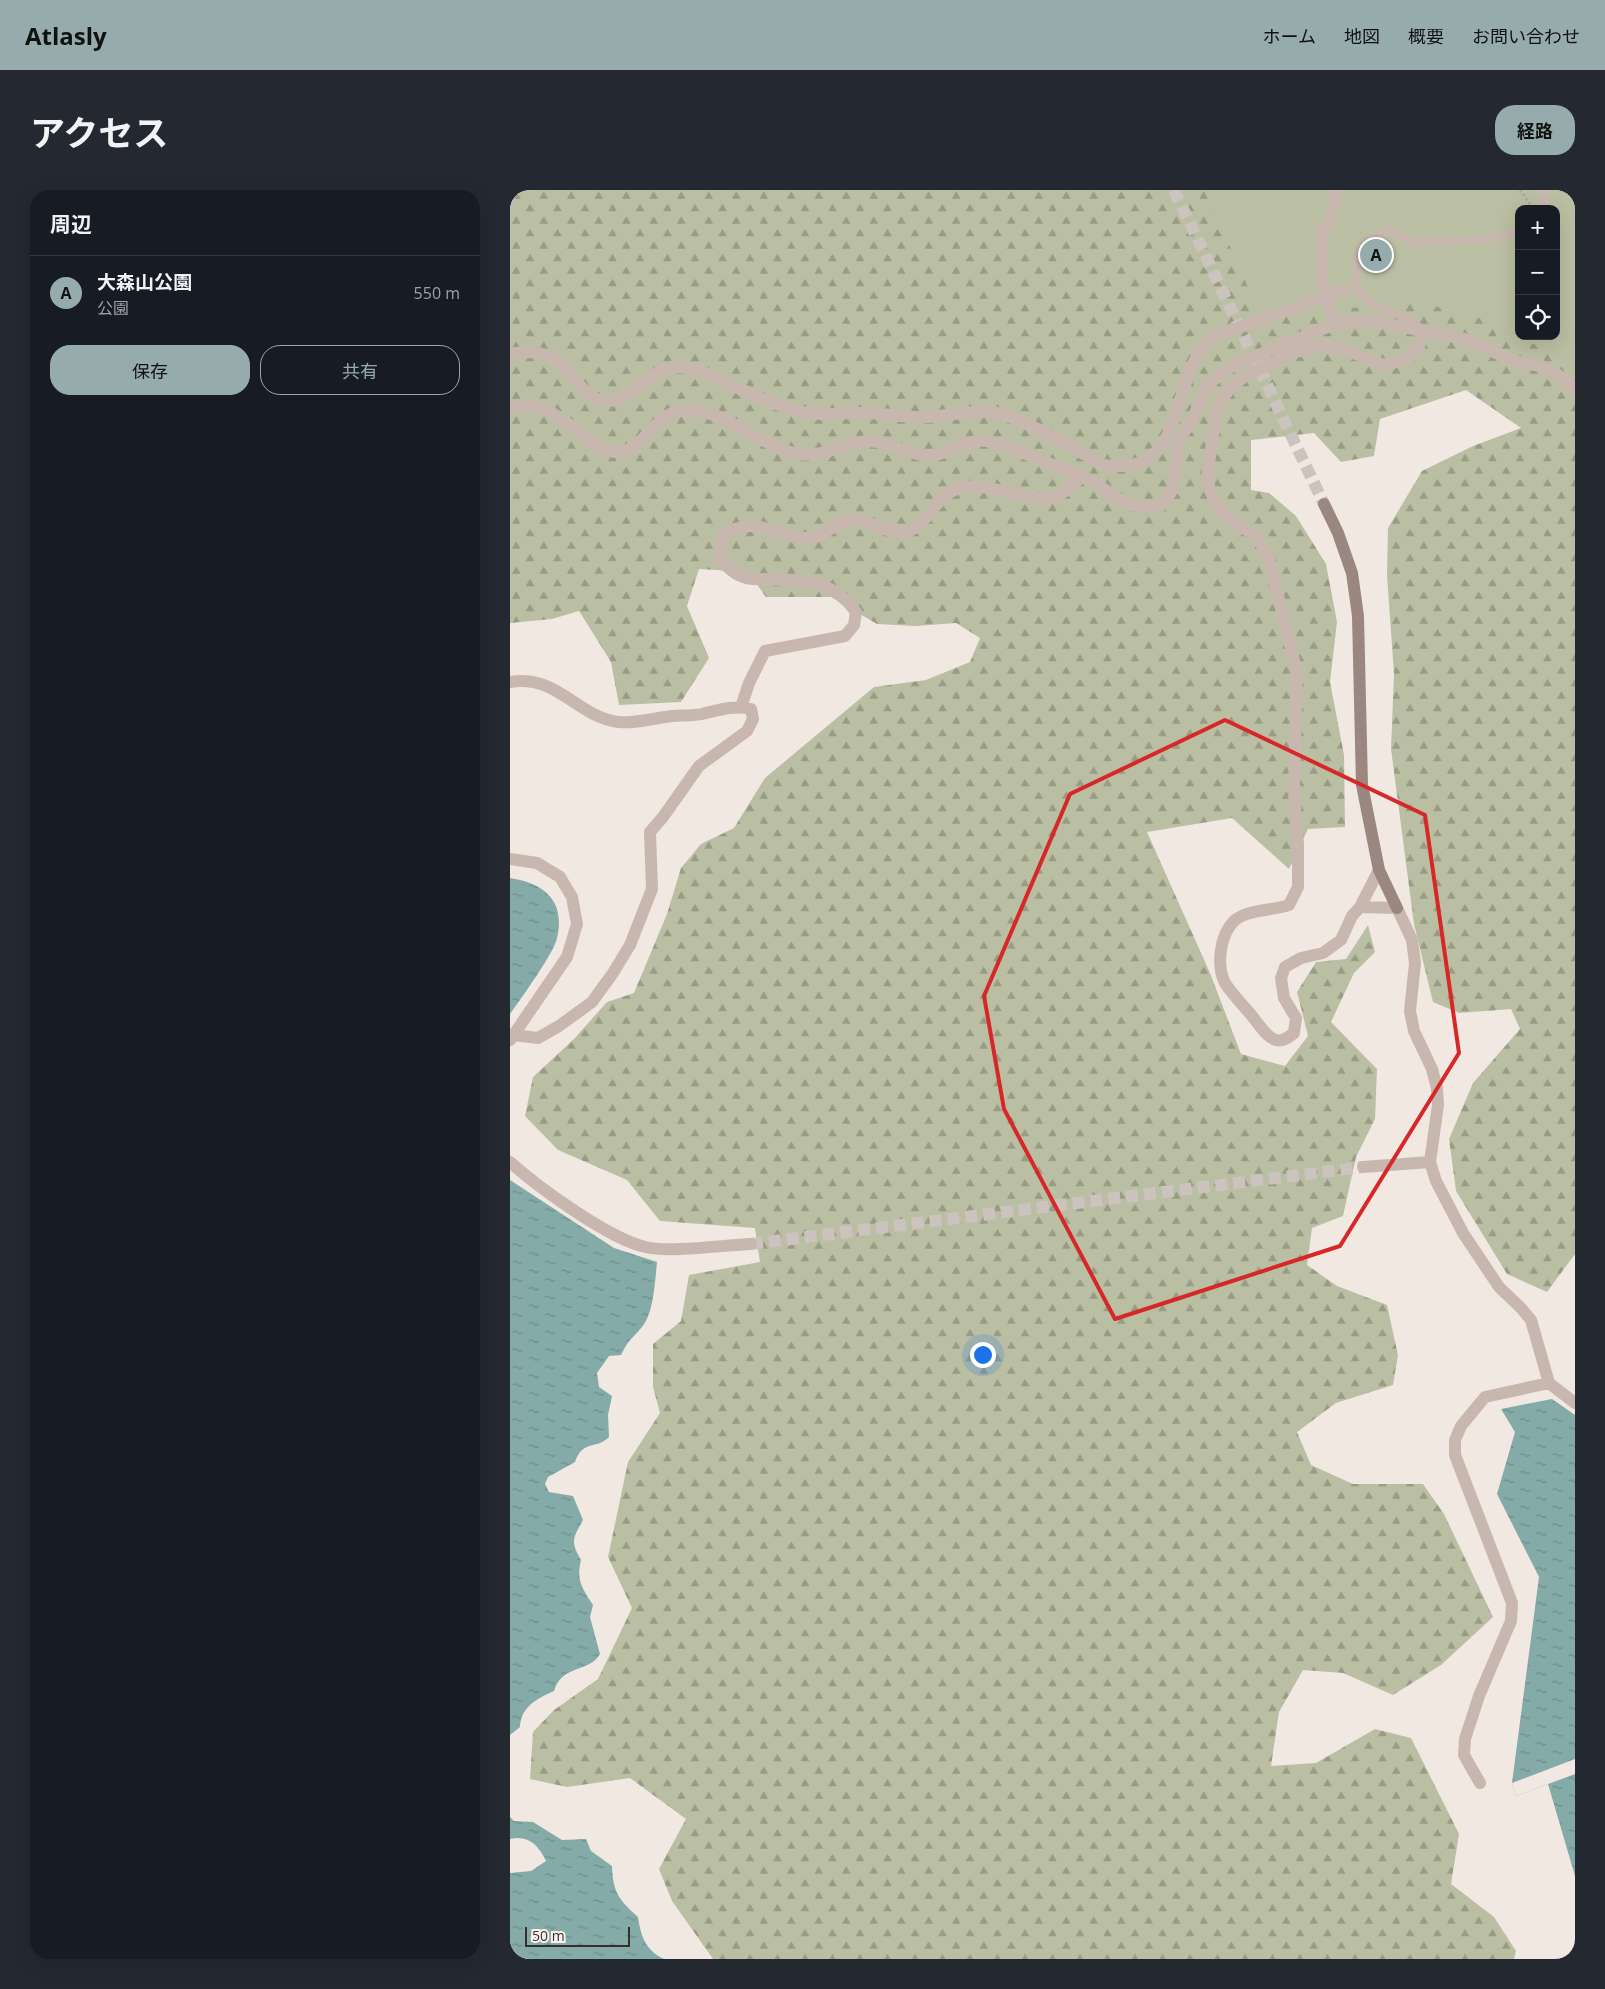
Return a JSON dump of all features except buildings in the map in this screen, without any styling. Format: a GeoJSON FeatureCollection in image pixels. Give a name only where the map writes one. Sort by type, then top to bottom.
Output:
{"type":"FeatureCollection","features":[{"type":"Feature","properties":{"kind":"street"},"geometry":{"type":"LineString","coordinates":[[1335,324],[1323,286],[1322,233],[1331,217],[1336,190]]}},
{"type":"Feature","properties":{"kind":"street"},"geometry":{"type":"LineString","coordinates":[[510,354],[532,351],[548,354],[566,368],[595,400],[618,400],[648,378],[672,367],[695,368],[801,412],[826,416],[861,413],[925,417],[996,413],[1011,416],[1104,465],[1120,468],[1142,463],[1158,450],[1177,412],[1195,360],[1203,345],[1213,337],[1351,286]]}},
{"type":"Feature","properties":{"kind":"street"},"geometry":{"type":"LineString","coordinates":[[510,409],[519,406],[540,408],[572,425],[599,446],[618,452],[637,444],[660,419],[678,411],[701,411],[726,420],[785,450],[800,454],[825,454],[866,441],[887,443],[913,452],[934,455],[984,440],[1012,447],[1083,476],[1123,503],[1143,508],[1160,506],[1172,491],[1179,440],[1191,422],[1207,386],[1222,372],[1240,362],[1335,324],[1356,321],[1379,322],[1482,345],[1512,360],[1548,368],[1568,382],[1575,391]]}},
{"type":"Feature","properties":{"kind":"street"},"geometry":{"type":"LineString","coordinates":[[1379,870],[1360,907],[1352,916],[1341,940],[1324,953],[1301,958],[1285,967],[1281,978],[1284,998],[1296,1018],[1294,1034],[1286,1040],[1276,1040],[1265,1032],[1224,982],[1220,962],[1223,939],[1235,921],[1251,913],[1277,910],[1289,905],[1298,887],[1298,844],[1294,792],[1297,673],[1270,559],[1258,538],[1228,517],[1219,508],[1210,490],[1207,477],[1218,409],[1229,389],[1245,376],[1296,352],[1317,346],[1340,348],[1384,365],[1405,360],[1419,347],[1423,331]]}},
{"type":"Feature","properties":{"kind":"street"},"geometry":{"type":"LineString","coordinates":[[1313,332],[1317,346]]}},
{"type":"Feature","properties":{"kind":"street"},"geometry":{"type":"LineString","coordinates":[[741,706],[749,683],[765,651],[845,636],[854,625],[856,612],[846,599],[834,590],[806,581],[745,578],[728,569],[719,557],[722,536],[736,527],[764,527],[808,538],[819,536],[840,522],[854,519],[884,529],[906,532],[919,525],[939,500],[961,487],[992,487],[1023,496],[1054,498],[1083,476]]}},
{"type":"Feature","properties":{"kind":"street"},"geometry":{"type":"LineString","coordinates":[[1324,504],[1338,533],[1352,573],[1358,616],[1362,785],[1379,870],[1412,940],[1415,963],[1410,1010],[1414,1031],[1432,1069],[1437,1088],[1438,1105],[1430,1162],[1436,1181],[1463,1233],[1499,1287],[1522,1308],[1531,1320],[1549,1383],[1575,1403]]}},
{"type":"Feature","properties":{"kind":"street"},"geometry":{"type":"LineString","coordinates":[[510,682],[522,680],[538,682],[568,696],[597,715],[618,722],[701,714],[741,706],[751,709],[753,719],[747,731],[700,766],[650,832],[652,889],[630,945],[592,1002],[559,1026],[538,1038],[512,1037]]}},
{"type":"Feature","properties":{"kind":"street"},"geometry":{"type":"LineString","coordinates":[[510,859],[537,863],[560,877],[572,898],[577,924],[567,957],[512,1037]]}},
{"type":"Feature","properties":{"kind":"street"},"geometry":{"type":"LineString","coordinates":[[1360,907],[1397,908]]}},
{"type":"Feature","properties":{"kind":"street"},"geometry":{"type":"LineString","coordinates":[[510,1162],[596,1224],[622,1239],[646,1247],[752,1244]]}},
{"type":"Feature","properties":{"kind":"street"},"geometry":{"type":"LineString","coordinates":[[1363,1167],[1430,1162]]}},
{"type":"Feature","properties":{"kind":"street"},"geometry":{"type":"LineString","coordinates":[[1480,1783],[1464,1755],[1465,1739],[1479,1696],[1511,1621],[1512,1603],[1455,1455],[1455,1440],[1461,1426],[1485,1397],[1549,1383]]}},
{"type":"Feature","properties":{"kind":"lane"},"geometry":{"type":"LineString","coordinates":[[1543,205],[1547,190]]}},
{"type":"Feature","properties":{"kind":"lane"},"geometry":{"type":"LineString","coordinates":[[1423,331],[1416,323],[1388,311],[1364,297],[1351,286],[1361,246],[1372,237],[1390,230],[1413,243],[1491,239],[1515,232]]}},
{"type":"Feature","properties":{"kind":"path"},"geometry":{"type":"LineString","coordinates":[[1520,190],[1530,205]]}},
{"type":"Feature","properties":{"kind":"highlighted area"},"geometry":{"type":"Polygon","coordinates":[[[1225,720],[1425,815],[1459,1053],[1340,1246],[1115,1319],[1004,1109],[984,996],[1070,794],[1225,720]]]}},
{"type":"Feature","properties":{"kind":"green space"},"geometry":{"type":"Polygon","coordinates":[[[510,190],[1575,190],[1575,1254],[1547,1292],[1507,1274],[1456,1191],[1449,1139],[1473,1083],[1520,1029],[1511,1009],[1459,1013],[1433,1002],[1414,924],[1391,749],[1394,674],[1387,575],[1388,528],[1422,471],[1473,446],[1521,428],[1466,390],[1380,419],[1374,456],[1341,462],[1314,433],[1251,440],[1251,490],[1269,493],[1296,516],[1326,564],[1337,622],[1330,682],[1344,755],[1345,827],[1308,829],[1289,869],[1232,818],[1147,832],[1210,973],[1241,1054],[1285,1066],[1308,1036],[1297,992],[1316,962],[1346,959],[1368,925],[1375,952],[1354,973],[1331,1022],[1377,1069],[1375,1119],[1356,1157],[1343,1216],[1312,1228],[1307,1265],[1337,1286],[1387,1305],[1398,1355],[1393,1385],[1336,1403],[1297,1432],[1311,1465],[1353,1484],[1423,1484],[1444,1514],[1493,1617],[1441,1665],[1393,1695],[1343,1673],[1303,1670],[1279,1712],[1271,1766],[1316,1763],[1375,1729],[1411,1738],[1459,1834],[1451,1884],[1494,1917],[1516,1951],[1514,1959],[713,1959],[672,1901],[659,1869],[686,1819],[630,1778],[567,1787],[530,1779],[533,1732],[554,1710],[598,1679],[632,1608],[608,1557],[628,1462],[660,1413],[653,1387],[653,1344],[681,1321],[689,1275],[760,1262],[755,1228],[660,1221],[627,1180],[558,1150],[525,1116],[533,1077],[574,1039],[607,1002],[634,993],[667,914],[681,868],[701,844],[734,828],[765,778],[874,687],[926,680],[970,662],[980,638],[956,623],[916,626],[877,624],[831,597],[766,597],[748,572],[699,569],[687,606],[709,658],[681,702],[619,705],[611,662],[579,611],[552,619],[510,623],[510,190]]]}},
{"type":"Feature","properties":{"kind":"green space"},"geometry":{"type":"Polygon","coordinates":[[[1205,190],[1575,190],[1575,364],[1525,340],[1560,340],[1560,205],[1515,205],[1515,335],[1473,315],[1410,301],[1262,319],[1205,190]]]}},
{"type":"Feature","properties":{"kind":"water"},"geometry":{"type":"Polygon","coordinates":[[[510,878],[522,880],[542,889],[555,904],[559,925],[555,945],[510,1014],[510,878]]]}},
{"type":"Feature","properties":{"kind":"water"},"geometry":{"type":"Polygon","coordinates":[[[510,1180],[614,1248],[657,1262],[653,1296],[646,1321],[621,1355],[609,1356],[597,1373],[599,1387],[612,1396],[608,1415],[609,1437],[604,1441],[586,1447],[578,1455],[575,1462],[548,1477],[545,1484],[549,1492],[573,1496],[583,1520],[575,1536],[574,1544],[581,1560],[579,1573],[581,1584],[593,1605],[590,1617],[600,1654],[589,1664],[563,1676],[554,1691],[541,1697],[526,1709],[520,1727],[510,1735],[510,1180]]]}},
{"type":"Feature","properties":{"kind":"water"},"geometry":{"type":"Polygon","coordinates":[[[1552,1399],[1575,1415],[1575,1876],[1548,1784],[1516,1796],[1512,1783],[1539,1577],[1497,1494],[1515,1432],[1501,1409],[1552,1399]]]}},
{"type":"Feature","properties":{"kind":"water"},"geometry":{"type":"Polygon","coordinates":[[[510,1817],[514,1821],[533,1822],[562,1840],[586,1839],[591,1851],[612,1866],[615,1889],[618,1895],[638,1917],[648,1947],[664,1959],[510,1959],[510,1873],[531,1871],[546,1861],[540,1850],[532,1842],[517,1838],[510,1839],[510,1817]]]}},
{"type":"Feature","properties":{"kind":"pier"},"geometry":{"type":"Polygon","coordinates":[[[1575,1759],[1575,1774],[1516,1796],[1512,1783],[1575,1759]]]}},
{"type":"Feature","properties":{"kind":"tunnel"},"geometry":{"type":"LineString","coordinates":[[1174,190],[1324,504]]}},
{"type":"Feature","properties":{"kind":"tunnel"},"geometry":{"type":"LineString","coordinates":[[751,1244],[1363,1167]]}},
{"type":"Feature","properties":{"kind":"place","name":"大森山公園"},"geometry":{"type":"Point","coordinates":[1376,255]}}]}
